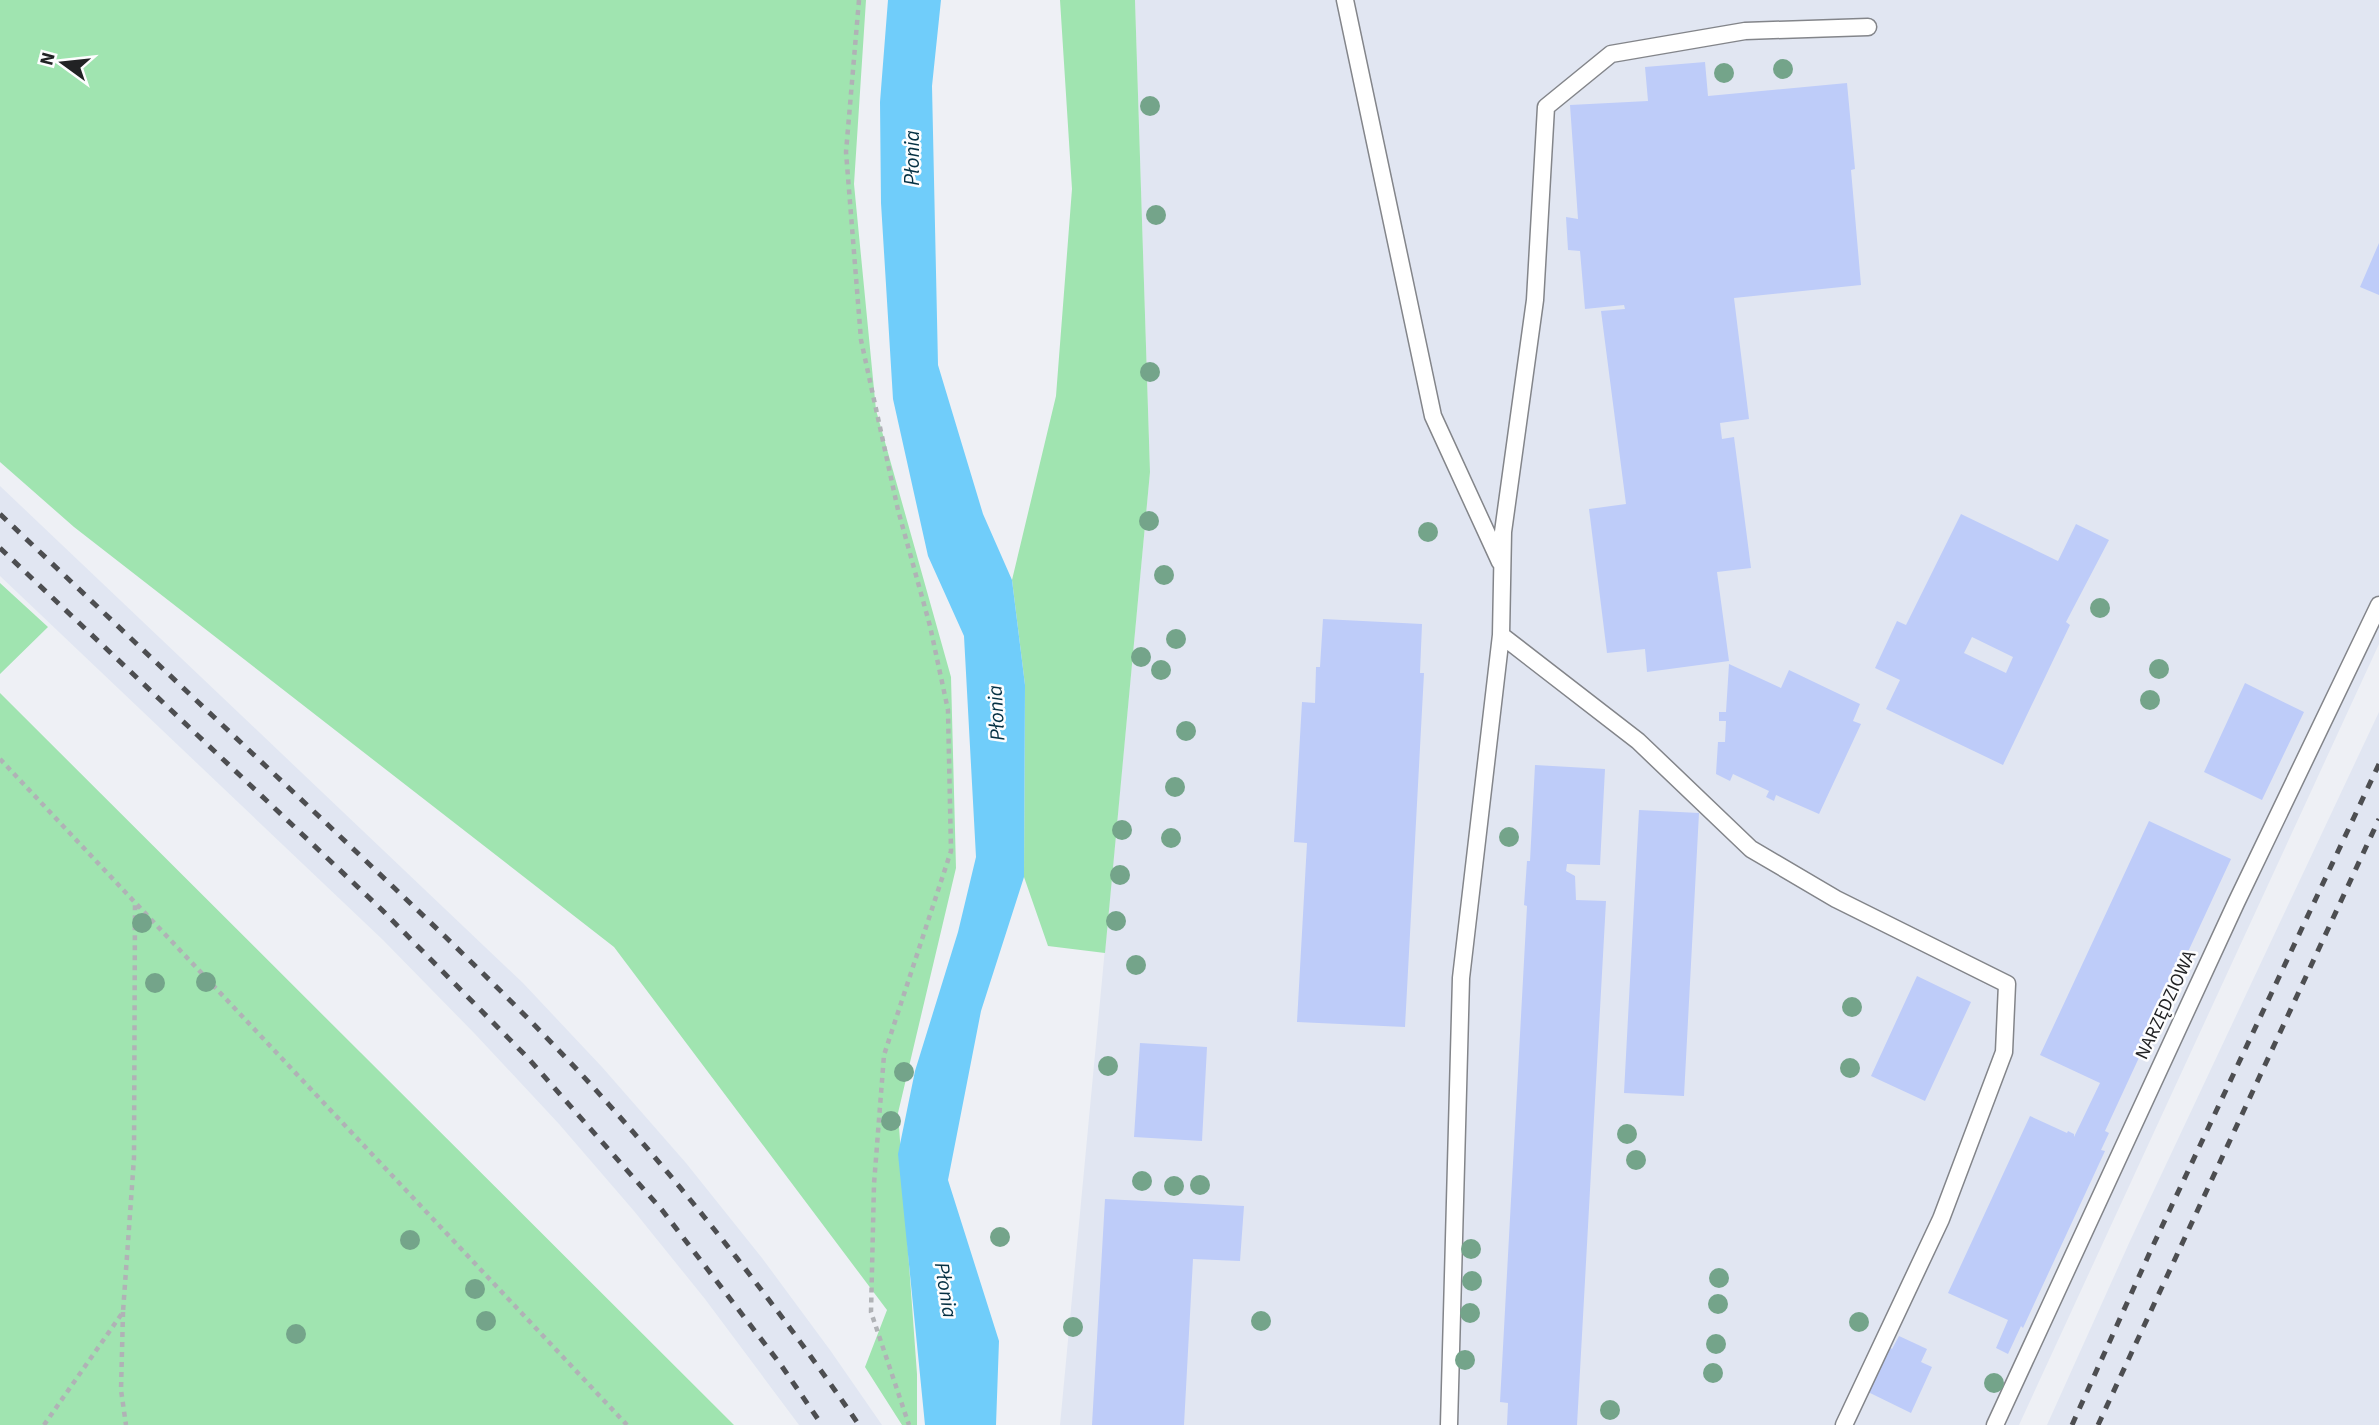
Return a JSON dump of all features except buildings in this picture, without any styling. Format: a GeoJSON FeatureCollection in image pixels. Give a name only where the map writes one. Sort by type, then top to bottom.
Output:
{"type":"FeatureCollection","features":[{"type":"Feature","properties":{"kind":"lane"},"geometry":{"type":"LineString","coordinates":[[1345,0],[1433,416],[1502,568]]}},
{"type":"Feature","properties":{"kind":"lane"},"geometry":{"type":"LineString","coordinates":[[1448,1425],[1461,978],[1501,635],[1503,532],[1535,300],[1546,107],[1611,54],[1745,31],[1868,27]]}},
{"type":"Feature","properties":{"kind":"lane","name":"NARZĘDZIOWA"},"geometry":{"type":"LineString","coordinates":[[1995,1425],[2236,903],[2379,605]]}},
{"type":"Feature","properties":{"kind":"lane"},"geometry":{"type":"LineString","coordinates":[[1501,635],[1638,741],[1751,849],[1836,899],[2007,984],[2004,1052],[1941,1219],[1844,1425]]}},
{"type":"Feature","properties":{"kind":"path"},"geometry":{"type":"LineString","coordinates":[[859,0],[846,152],[861,340],[898,510],[930,626],[948,710],[951,851],[884,1055],[874,1184],[871,1311],[909,1425]]}},
{"type":"Feature","properties":{"kind":"path"},"geometry":{"type":"LineString","coordinates":[[0,759],[626,1425]]}},
{"type":"Feature","properties":{"kind":"path"},"geometry":{"type":"LineString","coordinates":[[126,1425],[121,1390],[134,1158],[135,902]]}},
{"type":"Feature","properties":{"kind":"path"},"geometry":{"type":"LineString","coordinates":[[44,1425],[124,1312]]}},
{"type":"Feature","properties":{"kind":"shaded area"},"geometry":{"type":"Polygon","coordinates":[[[1135,0],[2379,0],[2379,644],[2019,1425],[1060,1425],[1150,472],[1135,0]]]}},
{"type":"Feature","properties":{"kind":"shaded area"},"geometry":{"type":"Polygon","coordinates":[[[0,486],[523,983],[602,1067],[686,1163],[762,1258],[882,1425],[799,1425],[705,1299],[634,1211],[559,1124],[475,1034],[383,940],[0,576],[0,486]]]}},
{"type":"Feature","properties":{"kind":"shaded area"},"geometry":{"type":"Polygon","coordinates":[[[2379,712],[2379,1425],[2047,1425],[2130,1241],[2379,712]]]}},
{"type":"Feature","properties":{"kind":"green space"},"geometry":{"type":"Polygon","coordinates":[[[0,0],[866,0],[854,184],[876,410],[951,677],[956,868],[898,1113],[917,1374],[917,1425],[902,1425],[865,1367],[887,1310],[614,947],[74,527],[0,462],[0,0]]]}},
{"type":"Feature","properties":{"kind":"green space"},"geometry":{"type":"Polygon","coordinates":[[[1060,0],[1135,0],[1150,472],[1105,953],[1048,946],[1024,877],[1025,685],[1012,580],[1056,396],[1072,189],[1060,0]]]}},
{"type":"Feature","properties":{"kind":"green space"},"geometry":{"type":"Polygon","coordinates":[[[0,583],[48,627],[0,674],[0,583]]]}},
{"type":"Feature","properties":{"kind":"green space"},"geometry":{"type":"Polygon","coordinates":[[[0,693],[734,1425],[0,1425],[0,693]]]}},
{"type":"Feature","properties":{"kind":"water","name":"Płonia"},"geometry":{"type":"Polygon","coordinates":[[[888,0],[941,0],[932,86],[938,365],[983,514],[1012,580],[1025,685],[1024,877],[981,1011],[948,1180],[999,1341],[996,1425],[925,1425],[898,1154],[915,1071],[958,932],[976,857],[964,636],[928,556],[893,399],[881,203],[880,102],[888,0]]]}},
{"type":"Feature","properties":{"kind":"railway"},"geometry":{"type":"LineString","coordinates":[[0,514],[428,920],[562,1053],[699,1210],[765,1294],[859,1425]]}},
{"type":"Feature","properties":{"kind":"railway"},"geometry":{"type":"LineString","coordinates":[[0,548],[381,909],[528,1058],[662,1210],[781,1365],[822,1425]]}},
{"type":"Feature","properties":{"kind":"railway"},"geometry":{"type":"LineString","coordinates":[[2072,1425],[2150,1252],[2379,764]]}},
{"type":"Feature","properties":{"kind":"railway"},"geometry":{"type":"LineString","coordinates":[[2098,1425],[2379,819]]}}]}
